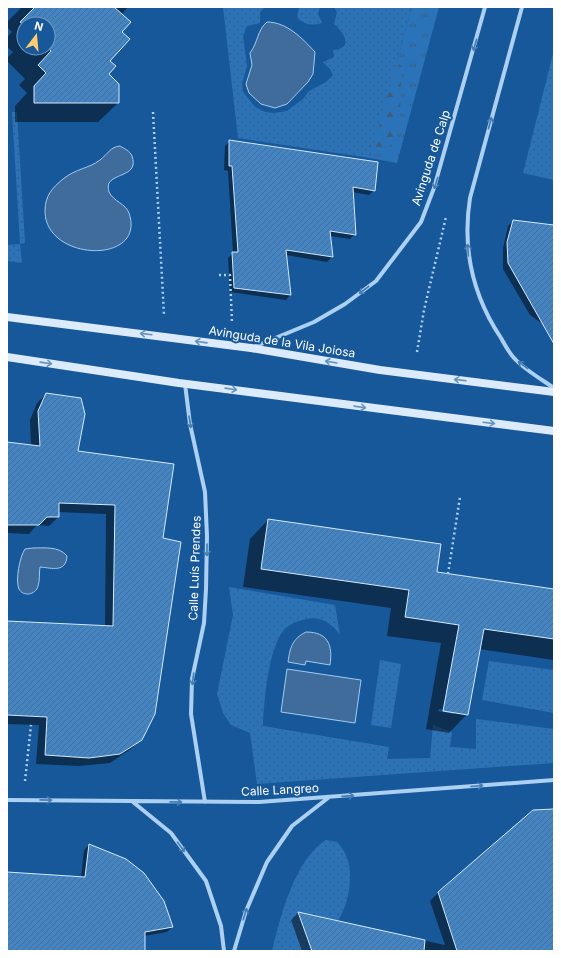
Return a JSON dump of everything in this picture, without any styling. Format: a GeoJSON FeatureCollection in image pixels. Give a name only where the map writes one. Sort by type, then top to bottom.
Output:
{"type":"FeatureCollection","features":[{"type":"Feature","properties":{"kind":"main road","name":"Avinguda de la Vila Joiosa"},"geometry":{"type":"LineString","coordinates":[[7,317],[165,336],[251,348],[380,370],[554,392]]}},
{"type":"Feature","properties":{"kind":"main road"},"geometry":{"type":"LineString","coordinates":[[7,357],[185,383],[554,431]]}},
{"type":"Feature","properties":{"kind":"street","name":"Avinguda de Calp"},"geometry":{"type":"LineString","coordinates":[[251,348],[314,322],[345,304],[376,281],[421,222],[434,188],[485,7]]}},
{"type":"Feature","properties":{"kind":"street"},"geometry":{"type":"LineString","coordinates":[[522,7],[470,198],[466,221],[468,255],[477,291],[488,319],[514,359],[554,388]]}},
{"type":"Feature","properties":{"kind":"street","name":"Calle Luís Prendes"},"geometry":{"type":"LineString","coordinates":[[185,383],[190,424],[206,492],[207,536],[204,623],[192,679],[192,714],[205,802]]}},
{"type":"Feature","properties":{"kind":"street","name":"Calle Langreo"},"geometry":{"type":"LineString","coordinates":[[7,800],[259,802],[554,780]]}},
{"type":"Feature","properties":{"kind":"street"},"geometry":{"type":"LineString","coordinates":[[234,951],[246,911],[267,862],[292,826],[328,798]]}},
{"type":"Feature","properties":{"kind":"street"},"geometry":{"type":"LineString","coordinates":[[133,801],[170,833],[206,881],[221,926],[224,951]]}},
{"type":"Feature","properties":{"kind":"path"},"geometry":{"type":"LineString","coordinates":[[153,112],[165,336]]}},
{"type":"Feature","properties":{"kind":"path"},"geometry":{"type":"LineString","coordinates":[[219,275],[230,275],[233,346]]}},
{"type":"Feature","properties":{"kind":"path"},"geometry":{"type":"LineString","coordinates":[[448,574],[460,497]]}},
{"type":"Feature","properties":{"kind":"path"},"geometry":{"type":"LineString","coordinates":[[23,800],[31,725]]}},
{"type":"Feature","properties":{"kind":"green space"},"geometry":{"type":"Polygon","coordinates":[[[223,7],[265,7],[260,12],[260,23],[247,26],[243,36],[247,66],[242,84],[243,92],[255,107],[265,112],[274,113],[287,111],[303,99],[309,91],[326,82],[333,75],[330,69],[323,62],[334,57],[333,50],[343,47],[345,43],[344,35],[334,24],[337,12],[334,7],[412,7],[370,158],[238,138],[223,7]]]}},
{"type":"Feature","properties":{"kind":"green space"},"geometry":{"type":"Polygon","coordinates":[[[299,7],[320,7],[318,14],[322,23],[309,24],[297,18],[299,7]]]}},
{"type":"Feature","properties":{"kind":"green space"},"geometry":{"type":"Polygon","coordinates":[[[412,7],[439,7],[397,163],[370,158],[412,7]]]}},
{"type":"Feature","properties":{"kind":"green space"},"geometry":{"type":"Polygon","coordinates":[[[554,50],[554,180],[523,173],[554,50]]]}},
{"type":"Feature","properties":{"kind":"green space"},"geometry":{"type":"Polygon","coordinates":[[[390,55],[402,67],[400,115],[397,137],[379,155],[360,154],[276,125],[390,55]]]}},
{"type":"Feature","properties":{"kind":"green space"},"geometry":{"type":"Polygon","coordinates":[[[12,112],[17,112],[25,243],[20,244],[12,112]]]}},
{"type":"Feature","properties":{"kind":"green space"},"geometry":{"type":"Polygon","coordinates":[[[20,244],[22,263],[7,261],[7,245],[20,244]]]}},
{"type":"Feature","properties":{"kind":"green space"},"geometry":{"type":"Polygon","coordinates":[[[229,587],[335,605],[340,635],[330,624],[312,618],[290,625],[283,631],[278,640],[270,663],[264,703],[263,726],[389,747],[387,759],[430,758],[433,725],[452,732],[450,747],[476,749],[476,719],[554,729],[554,763],[257,784],[250,733],[231,725],[223,713],[217,694],[233,615],[229,587]]]}},
{"type":"Feature","properties":{"kind":"green space"},"geometry":{"type":"Polygon","coordinates":[[[380,660],[401,664],[391,728],[371,725],[380,660]]]}},
{"type":"Feature","properties":{"kind":"green space"},"geometry":{"type":"Polygon","coordinates":[[[489,661],[554,670],[554,713],[482,700],[489,661]]]}},
{"type":"Feature","properties":{"kind":"green space"},"geometry":{"type":"Polygon","coordinates":[[[326,840],[337,842],[345,853],[349,866],[349,887],[347,898],[340,916],[315,951],[272,951],[284,906],[297,875],[315,849],[326,840]]]}},
{"type":"Feature","properties":{"kind":"shaded area"},"geometry":{"type":"Polygon","coordinates":[[[267,22],[288,28],[300,37],[315,52],[313,74],[308,82],[287,104],[275,108],[261,104],[249,93],[246,84],[252,65],[250,53],[255,45],[261,29],[267,22]]]}},
{"type":"Feature","properties":{"kind":"shaded area"},"geometry":{"type":"Polygon","coordinates":[[[120,146],[131,154],[133,162],[132,167],[129,171],[112,180],[108,187],[113,198],[125,207],[129,213],[131,230],[123,242],[110,249],[94,251],[76,248],[61,240],[49,228],[45,211],[46,201],[50,193],[68,175],[96,163],[111,149],[120,146]]]}},
{"type":"Feature","properties":{"kind":"shaded area"},"geometry":{"type":"Polygon","coordinates":[[[25,549],[56,549],[67,556],[64,565],[61,567],[40,567],[37,589],[32,593],[26,594],[21,592],[19,589],[19,568],[21,557],[25,549]]]}},
{"type":"Feature","properties":{"kind":"shaded area"},"geometry":{"type":"Polygon","coordinates":[[[306,632],[319,634],[327,641],[331,651],[330,665],[306,661],[305,665],[288,662],[292,644],[306,632]]]}},
{"type":"Feature","properties":{"kind":"shaded area"},"geometry":{"type":"Polygon","coordinates":[[[287,669],[361,680],[355,723],[281,712],[287,669]]]}},
{"type":"Feature","properties":{"kind":"building"},"geometry":{"type":"Polygon","coordinates":[[[35,7],[114,7],[131,22],[122,32],[130,39],[110,61],[116,66],[109,74],[119,84],[119,103],[34,103],[34,86],[46,73],[38,65],[46,56],[56,56],[56,16],[26,16],[35,7]]]}},
{"type":"Feature","properties":{"kind":"building"},"geometry":{"type":"Polygon","coordinates":[[[229,140],[378,162],[375,191],[353,187],[356,235],[330,231],[333,257],[286,250],[291,295],[234,288],[232,252],[238,252],[232,166],[229,166],[229,140]]]}},
{"type":"Feature","properties":{"kind":"building"},"geometry":{"type":"Polygon","coordinates":[[[513,220],[554,225],[554,344],[508,263],[507,242],[513,220]]]}},
{"type":"Feature","properties":{"kind":"building"},"geometry":{"type":"Polygon","coordinates":[[[46,393],[81,398],[85,414],[78,451],[174,464],[163,538],[181,542],[155,714],[142,740],[120,754],[89,758],[45,755],[47,717],[7,715],[7,621],[113,626],[115,505],[59,503],[59,517],[47,517],[39,525],[7,525],[7,442],[40,446],[38,411],[46,393]]]}},
{"type":"Feature","properties":{"kind":"building"},"geometry":{"type":"Polygon","coordinates":[[[268,519],[441,544],[437,572],[554,589],[554,639],[484,629],[468,715],[443,711],[459,625],[405,617],[409,590],[261,569],[268,519]]]}},
{"type":"Feature","properties":{"kind":"building"},"geometry":{"type":"Polygon","coordinates":[[[554,809],[554,951],[457,951],[438,892],[533,810],[554,809]]]}},
{"type":"Feature","properties":{"kind":"building"},"geometry":{"type":"Polygon","coordinates":[[[89,844],[126,859],[144,873],[164,901],[173,927],[145,932],[145,951],[7,951],[7,872],[85,877],[89,844]]]}},
{"type":"Feature","properties":{"kind":"building"},"geometry":{"type":"Polygon","coordinates":[[[298,912],[425,940],[424,951],[312,951],[298,912]]]}}]}
